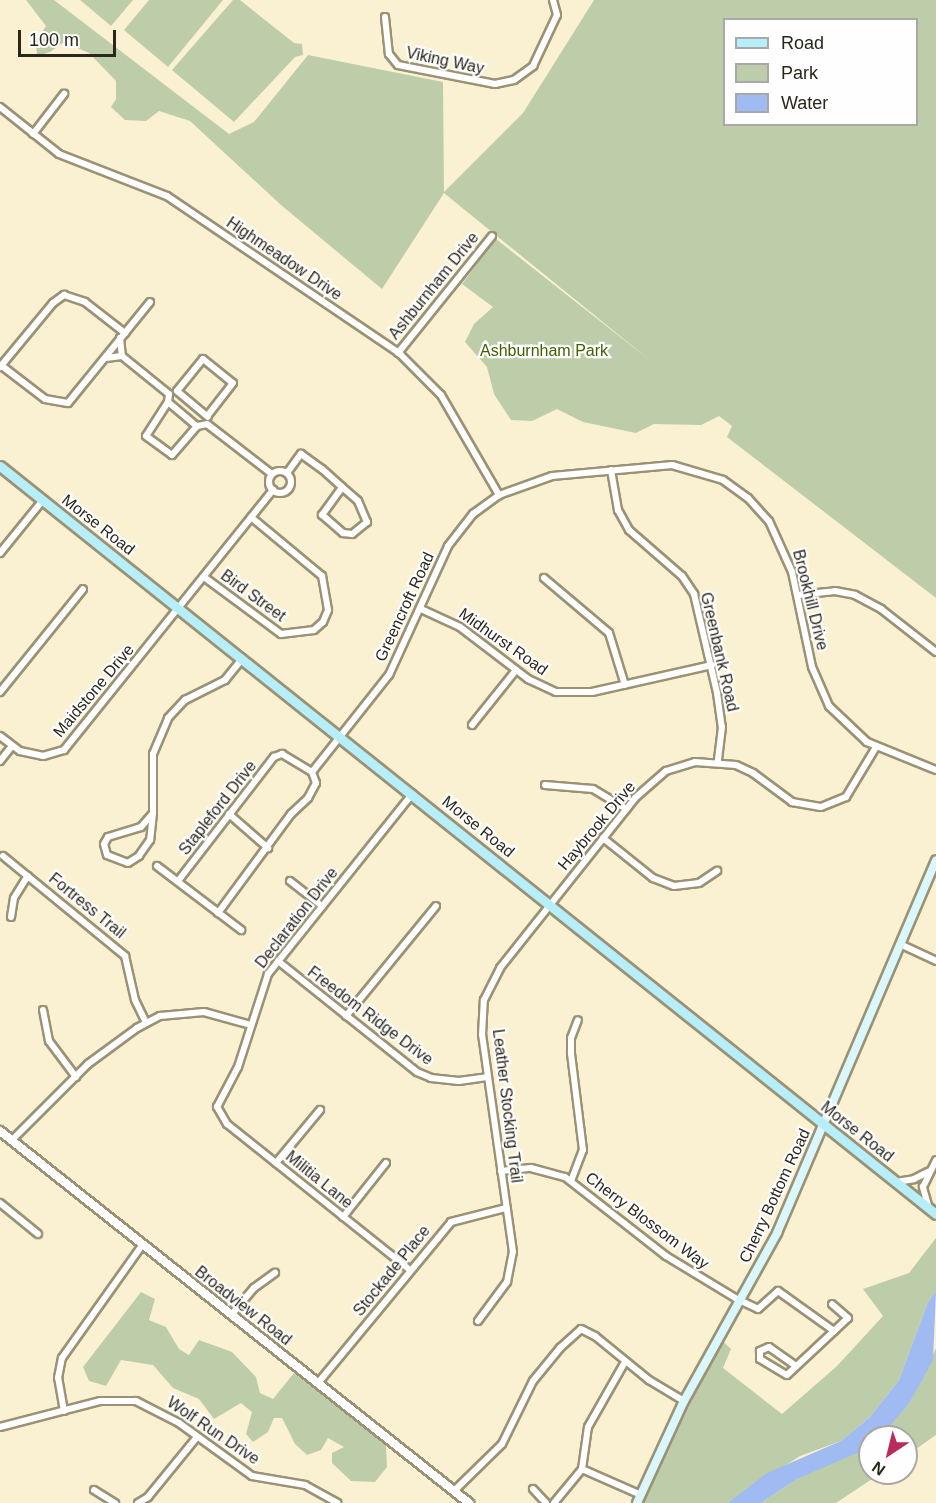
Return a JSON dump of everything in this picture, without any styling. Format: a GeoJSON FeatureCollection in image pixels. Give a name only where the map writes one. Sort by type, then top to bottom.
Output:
{"type":"FeatureCollection","features":[{"type":"Feature","properties":{"kind":"main road","name":"Morse Road"},"geometry":{"type":"LineString","coordinates":[[0,466],[341,736],[933,1212]]}},
{"type":"Feature","properties":{"kind":"main road","name":"Cherry Bottom Road"},"geometry":{"type":"LineString","coordinates":[[639,1499],[684,1401],[777,1233],[936,861]]}},
{"type":"Feature","properties":{"kind":"street","name":"Viking Way"},"geometry":{"type":"LineString","coordinates":[[385,17],[389,54],[398,65],[482,83],[505,83],[533,66],[557,15],[553,0]]}},
{"type":"Feature","properties":{"kind":"street"},"geometry":{"type":"LineString","coordinates":[[33,134],[64,94]]}},
{"type":"Feature","properties":{"kind":"street","name":"Highmeadow Drive"},"geometry":{"type":"LineString","coordinates":[[0,107],[59,154],[167,196],[398,353],[441,395],[499,495]]}},
{"type":"Feature","properties":{"kind":"street","name":"Ashburnham Drive"},"geometry":{"type":"LineString","coordinates":[[398,353],[492,236]]}},
{"type":"Feature","properties":{"kind":"street"},"geometry":{"type":"LineString","coordinates":[[122,356],[122,336],[85,302],[64,295],[53,303],[1,367],[45,399],[68,404],[106,358],[122,336],[150,302]]}},
{"type":"Feature","properties":{"kind":"street"},"geometry":{"type":"LineString","coordinates":[[106,358],[122,356],[169,394]]}},
{"type":"Feature","properties":{"kind":"street"},"geometry":{"type":"LineString","coordinates":[[169,394],[177,391],[203,359],[233,383],[208,415],[207,424]]}},
{"type":"Feature","properties":{"kind":"street"},"geometry":{"type":"LineString","coordinates":[[177,391],[208,415]]}},
{"type":"Feature","properties":{"kind":"street"},"geometry":{"type":"LineString","coordinates":[[169,394],[168,402],[145,432],[168,454],[176,454],[197,426],[207,424],[272,474],[287,473]]}},
{"type":"Feature","properties":{"kind":"street"},"geometry":{"type":"LineString","coordinates":[[168,402],[197,426]]}},
{"type":"Feature","properties":{"kind":"street"},"geometry":{"type":"LineString","coordinates":[[287,473],[301,453],[342,487],[358,501],[367,522],[352,534],[343,533],[322,515],[342,487]]}},
{"type":"Feature","properties":{"kind":"street","name":"Brookhill Drive"},"geometry":{"type":"LineString","coordinates":[[499,495],[552,476],[683,466],[736,488],[759,508],[775,531],[798,596],[819,687],[829,706],[847,726],[876,747],[936,770]]}},
{"type":"Feature","properties":{"kind":"street","name":"Greenbank Road"},"geometry":{"type":"LineString","coordinates":[[611,470],[618,510],[629,530],[682,576],[694,594],[712,665],[722,727],[718,762]]}},
{"type":"Feature","properties":{"kind":"street"},"geometry":{"type":"LineString","coordinates":[[272,474],[269,484],[279,493],[289,489],[291,482],[287,473]]}},
{"type":"Feature","properties":{"kind":"street","name":"Maidstone Drive"},"geometry":{"type":"LineString","coordinates":[[12,746],[43,756],[64,750],[273,490]]}},
{"type":"Feature","properties":{"kind":"street","name":"Greencroft Road"},"geometry":{"type":"LineString","coordinates":[[312,772],[389,675],[448,546],[473,514],[499,495]]}},
{"type":"Feature","properties":{"kind":"street"},"geometry":{"type":"LineString","coordinates":[[0,553],[43,500]]}},
{"type":"Feature","properties":{"kind":"street","name":"Bird Street"},"geometry":{"type":"LineString","coordinates":[[204,577],[281,634],[314,630],[323,622],[328,610],[322,576],[251,518]]}},
{"type":"Feature","properties":{"kind":"street"},"geometry":{"type":"LineString","coordinates":[[544,578],[609,633],[626,685]]}},
{"type":"Feature","properties":{"kind":"street"},"geometry":{"type":"LineString","coordinates":[[0,692],[82,589]]}},
{"type":"Feature","properties":{"kind":"street"},"geometry":{"type":"LineString","coordinates":[[798,596],[830,591],[855,595],[881,609],[936,652]]}},
{"type":"Feature","properties":{"kind":"street","name":"Midhurst Road"},"geometry":{"type":"LineString","coordinates":[[421,609],[460,627],[516,670],[556,692],[592,692],[712,665]]}},
{"type":"Feature","properties":{"kind":"street"},"geometry":{"type":"LineString","coordinates":[[153,813],[141,827],[108,837],[104,844],[107,855],[128,863],[139,856],[150,840],[153,813],[153,754],[168,718],[185,700],[225,680],[243,658]]}},
{"type":"Feature","properties":{"kind":"street"},"geometry":{"type":"LineString","coordinates":[[472,725],[516,670]]}},
{"type":"Feature","properties":{"kind":"street"},"geometry":{"type":"LineString","coordinates":[[0,736],[12,746],[0,761]]}},
{"type":"Feature","properties":{"kind":"street","name":"Haybrook Drive"},"geometry":{"type":"LineString","coordinates":[[550,904],[626,809],[666,771],[695,762],[718,762],[753,773],[792,802],[821,807],[846,797],[876,747]]}},
{"type":"Feature","properties":{"kind":"street","name":"Stapleford Drive"},"geometry":{"type":"LineString","coordinates":[[178,881],[228,814],[278,754],[312,772]]}},
{"type":"Feature","properties":{"kind":"street"},"geometry":{"type":"LineString","coordinates":[[218,913],[308,798],[316,783],[312,772]]}},
{"type":"Feature","properties":{"kind":"street"},"geometry":{"type":"LineString","coordinates":[[545,785],[594,789],[626,809]]}},
{"type":"Feature","properties":{"kind":"street","name":"Declaration Drive"},"geometry":{"type":"LineString","coordinates":[[217,1107],[238,1067],[260,989],[278,962],[412,794]]}},
{"type":"Feature","properties":{"kind":"street"},"geometry":{"type":"LineString","coordinates":[[228,814],[268,848]]}},
{"type":"Feature","properties":{"kind":"street"},"geometry":{"type":"LineString","coordinates":[[603,838],[652,878],[674,886],[699,883],[717,872]]}},
{"type":"Feature","properties":{"kind":"street","name":"Fortress Trail"},"geometry":{"type":"LineString","coordinates":[[3,855],[125,956],[135,1000],[146,1023]]}},
{"type":"Feature","properties":{"kind":"street"},"geometry":{"type":"LineString","coordinates":[[157,866],[241,930]]}},
{"type":"Feature","properties":{"kind":"street"},"geometry":{"type":"LineString","coordinates":[[11,917],[14,898],[28,876]]}},
{"type":"Feature","properties":{"kind":"street"},"geometry":{"type":"LineString","coordinates":[[290,881],[322,906]]}},
{"type":"Feature","properties":{"kind":"street","name":"Leather Stocking Trail"},"geometry":{"type":"LineString","coordinates":[[478,1321],[507,1282],[513,1252],[482,1035],[484,1000],[500,968],[550,904]]}},
{"type":"Feature","properties":{"kind":"street"},"geometry":{"type":"LineString","coordinates":[[346,1016],[436,906]]}},
{"type":"Feature","properties":{"kind":"street"},"geometry":{"type":"LineString","coordinates":[[902,945],[936,961]]}},
{"type":"Feature","properties":{"kind":"street","name":"Freedom Ridge Drive"},"geometry":{"type":"LineString","coordinates":[[278,962],[417,1072],[430,1078],[459,1081],[487,1077]]}},
{"type":"Feature","properties":{"kind":"street"},"geometry":{"type":"LineString","coordinates":[[43,1010],[49,1041],[76,1077]]}},
{"type":"Feature","properties":{"kind":"street"},"geometry":{"type":"LineString","coordinates":[[12,1140],[100,1054],[146,1023],[178,1012],[204,1012],[250,1025]]}},
{"type":"Feature","properties":{"kind":"street"},"geometry":{"type":"LineString","coordinates":[[570,1181],[583,1150],[570,1038],[578,1020]]}},
{"type":"Feature","properties":{"kind":"street","name":"Militia Lane"},"geometry":{"type":"LineString","coordinates":[[217,1107],[227,1124],[410,1270]]}},
{"type":"Feature","properties":{"kind":"street"},"geometry":{"type":"LineString","coordinates":[[276,1163],[320,1110]]}},
{"type":"Feature","properties":{"kind":"street","name":"Broadview Road"},"geometry":{"type":"LineString","coordinates":[[0,1131],[469,1503]]}},
{"type":"Feature","properties":{"kind":"street"},"geometry":{"type":"LineString","coordinates":[[933,1212],[923,1194],[928,1172],[936,1160]]}},
{"type":"Feature","properties":{"kind":"street"},"geometry":{"type":"LineString","coordinates":[[342,1217],[386,1163]]}},
{"type":"Feature","properties":{"kind":"street","name":"Cherry Blossom Way"},"geometry":{"type":"LineString","coordinates":[[501,1171],[531,1168],[570,1181],[666,1256],[740,1300]]}},
{"type":"Feature","properties":{"kind":"street"},"geometry":{"type":"LineString","coordinates":[[896,1182],[915,1179],[928,1172]]}},
{"type":"Feature","properties":{"kind":"street"},"geometry":{"type":"LineString","coordinates":[[0,1203],[39,1234]]}},
{"type":"Feature","properties":{"kind":"street","name":"Stockade Place"},"geometry":{"type":"LineString","coordinates":[[318,1383],[451,1221],[506,1208]]}},
{"type":"Feature","properties":{"kind":"street"},"geometry":{"type":"LineString","coordinates":[[64,1411],[58,1378],[62,1358],[142,1245]]}},
{"type":"Feature","properties":{"kind":"street"},"geometry":{"type":"LineString","coordinates":[[232,1314],[254,1288],[274,1273]]}},
{"type":"Feature","properties":{"kind":"street"},"geometry":{"type":"LineString","coordinates":[[740,1300],[758,1308],[778,1291],[834,1331]]}},
{"type":"Feature","properties":{"kind":"street"},"geometry":{"type":"LineString","coordinates":[[796,1366],[769,1347],[759,1355],[782,1375],[796,1366],[848,1318],[832,1304]]}},
{"type":"Feature","properties":{"kind":"street"},"geometry":{"type":"LineString","coordinates":[[454,1491],[502,1444],[533,1382],[560,1348],[581,1329],[595,1335],[626,1362],[684,1401]]}},
{"type":"Feature","properties":{"kind":"street"},"geometry":{"type":"LineString","coordinates":[[554,1503],[582,1469],[588,1427],[626,1362]]}},
{"type":"Feature","properties":{"kind":"street","name":"Wolf Run Drive"},"geometry":{"type":"LineString","coordinates":[[0,1427],[112,1399],[136,1401],[153,1407],[252,1476],[305,1485],[336,1503]]}},
{"type":"Feature","properties":{"kind":"street"},"geometry":{"type":"LineString","coordinates":[[138,1503],[147,1497],[197,1437]]}},
{"type":"Feature","properties":{"kind":"street"},"geometry":{"type":"LineString","coordinates":[[582,1469],[639,1499]]}},
{"type":"Feature","properties":{"kind":"street"},"geometry":{"type":"LineString","coordinates":[[533,1488],[546,1503]]}},
{"type":"Feature","properties":{"kind":"street"},"geometry":{"type":"LineString","coordinates":[[94,1490],[115,1503]]}},
{"type":"Feature","properties":{"kind":"green space","name":"Ashburnham Park"},"geometry":{"type":"Polygon","coordinates":[[[26,0],[54,0],[229,134],[254,122],[308,55],[443,82],[444,192],[523,113],[594,0],[936,0],[936,598],[727,437],[732,426],[719,416],[701,425],[654,424],[636,433],[583,422],[557,409],[532,421],[511,420],[494,394],[487,367],[465,342],[474,324],[493,307],[462,284],[496,239],[652,362],[444,193],[382,289],[281,205],[190,121],[159,111],[146,121],[125,120],[111,107],[116,99],[116,81],[89,53],[64,42],[50,52],[37,56],[36,42],[46,26],[26,0]]]}},
{"type":"Feature","properties":{"kind":"green space"},"geometry":{"type":"Polygon","coordinates":[[[80,0],[133,0],[111,26],[80,0]]]}},
{"type":"Feature","properties":{"kind":"green space"},"geometry":{"type":"Polygon","coordinates":[[[149,0],[223,0],[168,67],[124,30],[149,0]]]}},
{"type":"Feature","properties":{"kind":"green space"},"geometry":{"type":"Polygon","coordinates":[[[233,0],[240,0],[294,43],[302,44],[303,55],[295,57],[234,122],[172,70],[233,0]]]}},
{"type":"Feature","properties":{"kind":"green space"},"geometry":{"type":"Polygon","coordinates":[[[936,1238],[936,1291],[928,1302],[899,1380],[870,1417],[841,1441],[800,1456],[728,1503],[642,1503],[721,1340],[731,1349],[723,1368],[782,1414],[837,1366],[883,1316],[863,1289],[909,1273],[936,1238]]]}},
{"type":"Feature","properties":{"kind":"green space"},"geometry":{"type":"Polygon","coordinates":[[[141,1292],[155,1299],[149,1320],[166,1327],[179,1349],[189,1355],[199,1340],[232,1352],[256,1377],[260,1393],[273,1399],[294,1373],[386,1445],[387,1467],[375,1482],[351,1481],[332,1463],[332,1453],[344,1447],[328,1438],[321,1450],[307,1455],[295,1444],[282,1418],[274,1418],[268,1432],[253,1442],[246,1434],[252,1412],[241,1403],[214,1419],[199,1399],[173,1388],[153,1365],[121,1360],[106,1386],[89,1381],[83,1367],[141,1292]]]}},
{"type":"Feature","properties":{"kind":"green space"},"geometry":{"type":"Polygon","coordinates":[[[936,1348],[936,1435],[918,1448],[918,1425],[889,1425],[910,1402],[936,1348]]]}},
{"type":"Feature","properties":{"kind":"green space"},"geometry":{"type":"Polygon","coordinates":[[[858,1450],[858,1485],[863,1485],[836,1503],[761,1503],[797,1479],[858,1450]]]}},
{"type":"Feature","properties":{"kind":"water"},"geometry":{"type":"Polygon","coordinates":[[[936,1291],[933,1360],[910,1402],[891,1425],[860,1425],[870,1417],[899,1380],[928,1302],[936,1291]]]}},
{"type":"Feature","properties":{"kind":"water"},"geometry":{"type":"Polygon","coordinates":[[[858,1427],[858,1453],[797,1479],[761,1503],[728,1503],[767,1473],[841,1441],[858,1427]]]}}]}
